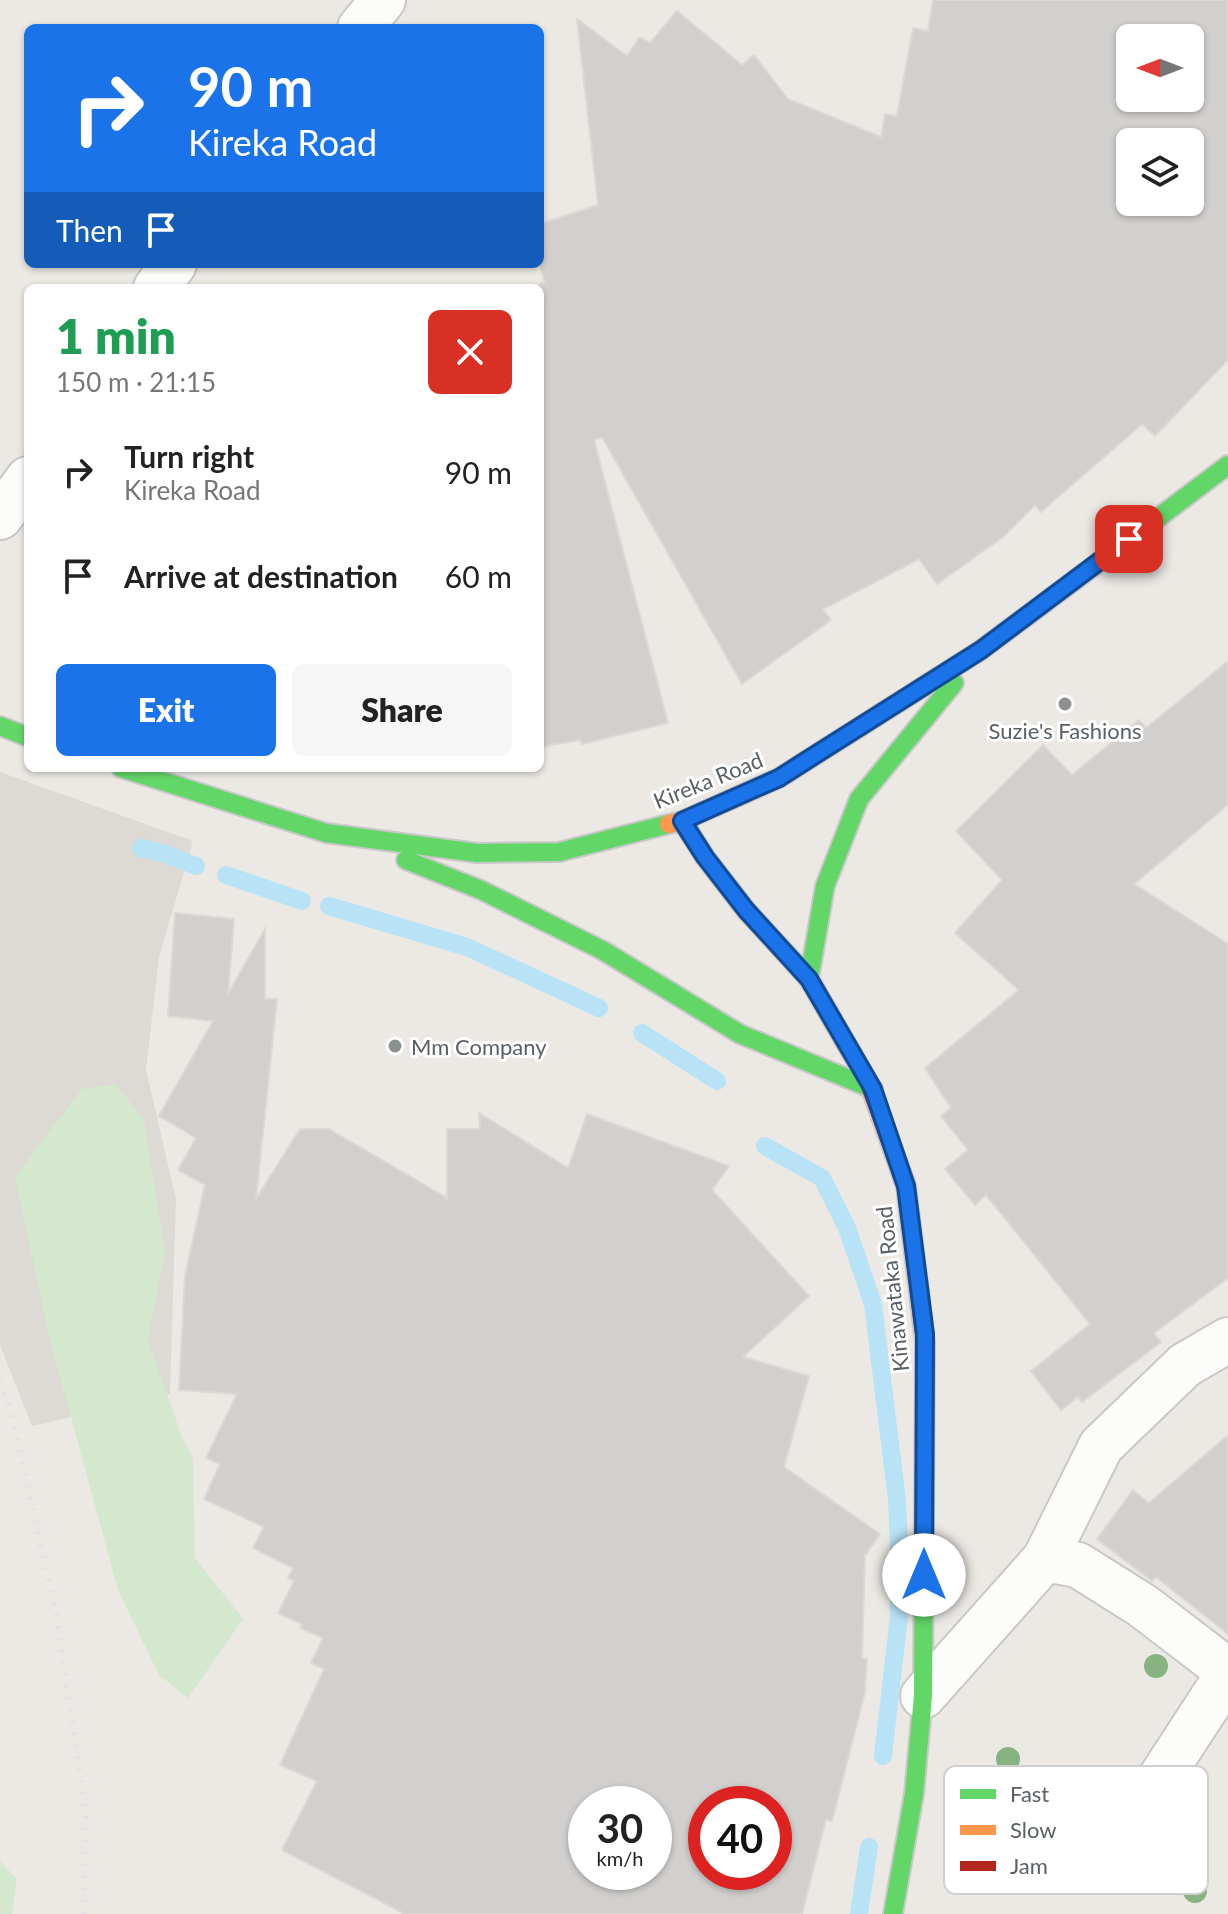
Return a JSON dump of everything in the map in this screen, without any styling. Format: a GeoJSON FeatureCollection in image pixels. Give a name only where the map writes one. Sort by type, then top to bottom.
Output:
{"type":"FeatureCollection","features":[{"type":"Feature","properties":{"kind":"main road","name":"Kireka Road"},"geometry":{"type":"LineString","coordinates":[[134,772],[326,833],[477,853],[559,852],[682,821],[779,778],[981,650],[1228,465]]}},
{"type":"Feature","properties":{"kind":"main road"},"geometry":{"type":"LineString","coordinates":[[809,979],[825,886],[859,799],[981,650]]}},
{"type":"Feature","properties":{"kind":"main road"},"geometry":{"type":"LineString","coordinates":[[0,726],[24,735]]}},
{"type":"Feature","properties":{"kind":"main road","name":"Kinawataka Road"},"geometry":{"type":"LineString","coordinates":[[682,821],[746,910],[809,979],[873,1089],[906,1186],[925,1334],[923,1696],[914,1794],[893,1914]]}},
{"type":"Feature","properties":{"kind":"main road"},"geometry":{"type":"LineString","coordinates":[[326,833],[481,890],[602,950],[740,1034],[873,1089]]}},
{"type":"Feature","properties":{"kind":"street"},"geometry":{"type":"LineString","coordinates":[[363,24],[383,0]]}},
{"type":"Feature","properties":{"kind":"street"},"geometry":{"type":"LineString","coordinates":[[0,517],[24,484]]}},
{"type":"Feature","properties":{"kind":"street"},"geometry":{"type":"LineString","coordinates":[[923,1696],[1045,1559],[1101,1446],[1185,1365],[1228,1340]]}},
{"type":"Feature","properties":{"kind":"street"},"geometry":{"type":"LineString","coordinates":[[1045,1559],[1078,1565],[1143,1606],[1228,1673],[1168,1766]]}},
{"type":"Feature","properties":{"kind":"shaded area"},"geometry":{"type":"Polygon","coordinates":[[[0,772],[193,841],[159,957],[146,1070],[176,1199],[170,1394],[32,1426],[0,1345],[0,772]]]}},
{"type":"Feature","properties":{"kind":"green space"},"geometry":{"type":"Polygon","coordinates":[[[116,1084],[144,1120],[165,1252],[148,1340],[182,1437],[193,1458],[195,1558],[243,1619],[188,1698],[159,1675],[118,1590],[49,1336],[15,1177],[82,1089],[116,1084]]]}},
{"type":"Feature","properties":{"kind":"green space"},"geometry":{"type":"Polygon","coordinates":[[[0,1861],[17,1879],[12,1914],[0,1914],[0,1861]]]}},
{"type":"Feature","properties":{"kind":"building"},"geometry":{"type":"Polygon","coordinates":[[[933,0],[1228,0],[1228,360],[1155,436],[1142,424],[1041,512],[1035,505],[1003,537],[937,584],[919,559],[823,609],[831,620],[742,684],[602,437],[594,440],[668,723],[582,744],[580,740],[544,746],[544,284],[540,284],[545,282],[540,268],[544,268],[544,223],[598,205],[577,19],[627,56],[640,37],[650,43],[677,11],[742,65],[754,55],[788,99],[881,137],[885,114],[897,116],[913,28],[928,31],[933,0]]]}},
{"type":"Feature","properties":{"kind":"building"},"geometry":{"type":"Polygon","coordinates":[[[1228,661],[1228,805],[1134,884],[1228,944],[1228,1278],[1154,1333],[1161,1342],[1082,1402],[1078,1397],[1061,1410],[1031,1371],[1090,1324],[986,1195],[975,1205],[945,1169],[968,1150],[941,1116],[951,1108],[925,1068],[1019,990],[955,933],[1002,880],[956,831],[1043,745],[1072,775],[1139,720],[1146,728],[1228,661]]]}},
{"type":"Feature","properties":{"kind":"building"},"geometry":{"type":"Polygon","coordinates":[[[175,913],[234,919],[228,994],[265,929],[265,999],[277,999],[256,1199],[300,1129],[329,1129],[447,1198],[447,1129],[480,1129],[479,1113],[568,1168],[587,1114],[729,1166],[712,1190],[809,1296],[743,1357],[809,1376],[784,1467],[880,1534],[865,1556],[862,1658],[867,1659],[865,1692],[832,1821],[826,1819],[802,1914],[405,1914],[282,1850],[317,1781],[280,1765],[324,1669],[311,1663],[323,1638],[300,1628],[302,1624],[278,1613],[294,1581],[288,1578],[293,1568],[253,1548],[264,1527],[204,1499],[220,1464],[206,1458],[237,1394],[179,1390],[185,1276],[205,1185],[178,1170],[196,1138],[159,1116],[213,1021],[168,1016],[175,913]]]}},
{"type":"Feature","properties":{"kind":"building"},"geometry":{"type":"Polygon","coordinates":[[[1228,1435],[1228,1634],[1156,1577],[1152,1581],[1097,1539],[1133,1490],[1149,1503],[1228,1435]]]}},
{"type":"Feature","properties":{"kind":"waterway"},"geometry":{"type":"LineString","coordinates":[[141,848],[196,866]]}},
{"type":"Feature","properties":{"kind":"waterway"},"geometry":{"type":"LineString","coordinates":[[226,875],[302,901]]}},
{"type":"Feature","properties":{"kind":"waterway"},"geometry":{"type":"LineString","coordinates":[[329,906],[467,947],[599,1008]]}},
{"type":"Feature","properties":{"kind":"waterway"},"geometry":{"type":"LineString","coordinates":[[642,1033],[717,1081]]}},
{"type":"Feature","properties":{"kind":"waterway"},"geometry":{"type":"LineString","coordinates":[[765,1146],[822,1178],[847,1228],[873,1304],[897,1500],[899,1548],[899,1616],[883,1756]]}},
{"type":"Feature","properties":{"kind":"waterway"},"geometry":{"type":"LineString","coordinates":[[859,1914],[869,1847]]}},
{"type":"Feature","properties":{"kind":"railway"},"geometry":{"type":"LineString","coordinates":[[0,1381],[11,1413],[55,1608],[86,1813],[83,1914]]}},
{"type":"Feature","properties":{"kind":"traffic: fast"},"geometry":{"type":"LineString","coordinates":[[1130,539],[1228,465]]}},
{"type":"Feature","properties":{"kind":"traffic: fast"},"geometry":{"type":"LineString","coordinates":[[809,979],[825,886],[859,799],[954,683]]}},
{"type":"Feature","properties":{"kind":"traffic: fast"},"geometry":{"type":"LineString","coordinates":[[0,726],[24,735]]}},
{"type":"Feature","properties":{"kind":"traffic: fast"},"geometry":{"type":"LineString","coordinates":[[134,772],[326,833],[477,853],[559,852],[669,824]]}},
{"type":"Feature","properties":{"kind":"traffic: fast"},"geometry":{"type":"LineString","coordinates":[[406,860],[481,890],[602,950],[740,1034],[873,1089]]}},
{"type":"Feature","properties":{"kind":"traffic: fast"},"geometry":{"type":"LineString","coordinates":[[893,1914],[914,1794],[923,1696],[925,1343]]}},
{"type":"Feature","properties":{"kind":"traffic: slow"},"geometry":{"type":"LineString","coordinates":[[669,824],[779,778],[981,650],[1130,539]]}},
{"type":"Feature","properties":{"kind":"traffic: slow"},"geometry":{"type":"LineString","coordinates":[[682,821],[746,910],[809,979],[869,1083]]}},
{"type":"Feature","properties":{"kind":"traffic: jam"},"geometry":{"type":"LineString","coordinates":[[869,1083],[906,1186],[925,1343]]}},
{"type":"Feature","properties":{"kind":"place","name":"Suzie's Fashions"},"geometry":{"type":"Point","coordinates":[1065,704]}},
{"type":"Feature","properties":{"kind":"place","name":"Mm Company"},"geometry":{"type":"Point","coordinates":[395,1046]}},
{"type":"Feature","properties":{"kind":"route"},"geometry":{"type":"LineString","coordinates":[[924,1575],[925,1334],[906,1186],[873,1089],[809,979],[746,910],[682,821],[779,778],[981,650],[1129,539]]}}]}
